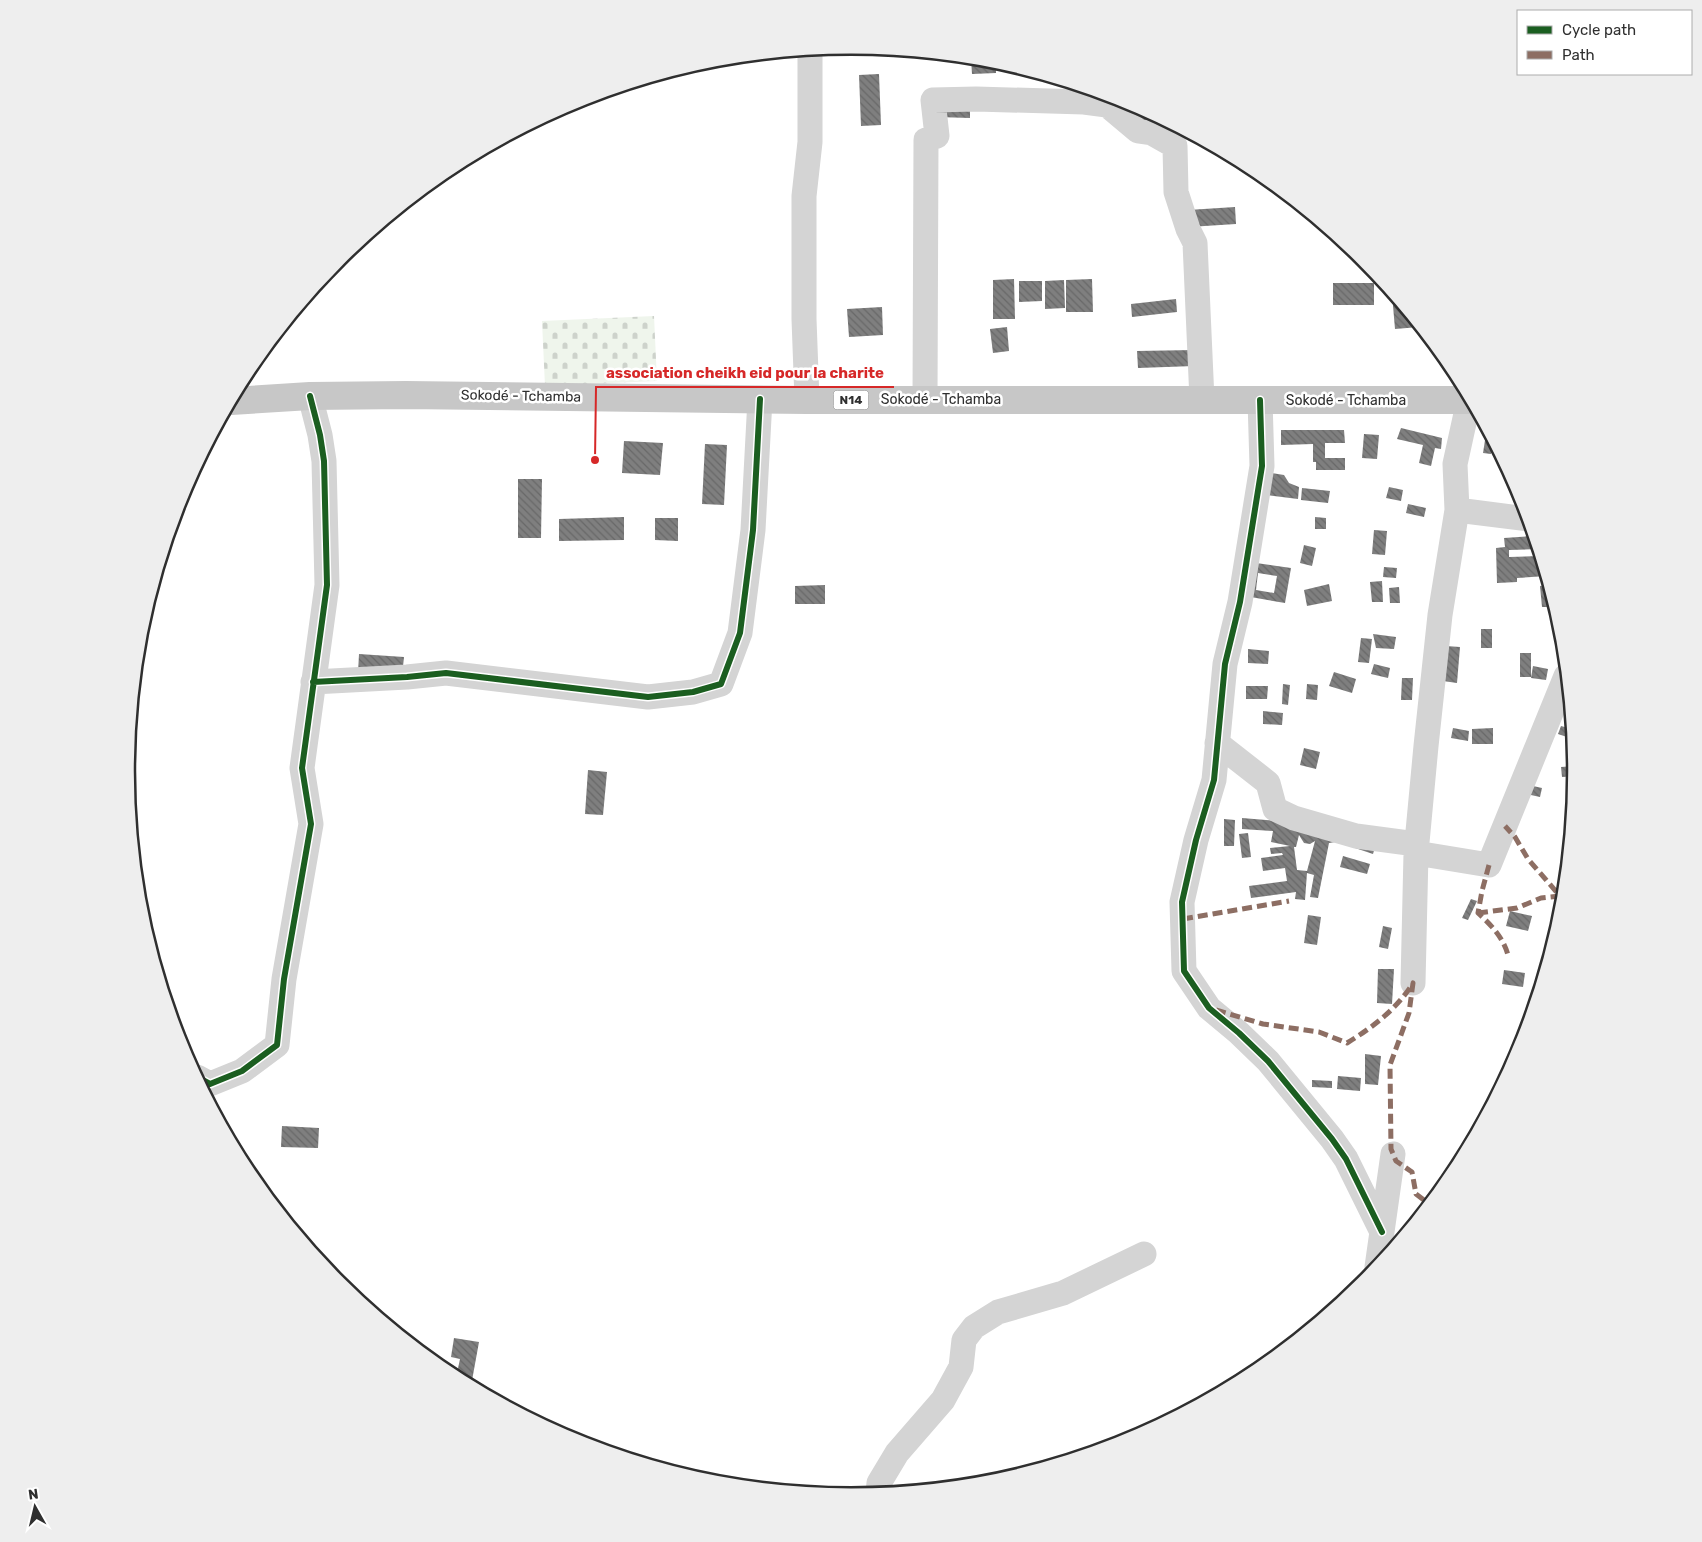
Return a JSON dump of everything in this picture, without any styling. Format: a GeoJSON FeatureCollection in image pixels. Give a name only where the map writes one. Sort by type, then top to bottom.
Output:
{"type":"FeatureCollection","features":[{"type":"Feature","properties":{"kind":"main road","name":"Sokodé - Tchamba"},"geometry":{"type":"LineString","coordinates":[[239,401],[310,396],[406,395],[807,400],[1463,400]]}},
{"type":"Feature","properties":{"kind":"street"},"geometry":{"type":"LineString","coordinates":[[807,400],[804,319],[804,196],[810,142],[810,57]]}},
{"type":"Feature","properties":{"kind":"street"},"geometry":{"type":"LineString","coordinates":[[925,399],[926,140],[937,136],[933,100],[976,99],[1084,102],[1108,105],[1138,131],[1152,133],[1175,146],[1176,192],[1195,243],[1202,400]]}},
{"type":"Feature","properties":{"kind":"street"},"geometry":{"type":"LineString","coordinates":[[208,1085],[242,1071],[277,1045],[284,979],[311,824],[302,768],[328,585],[324,461],[320,435],[310,396]]}},
{"type":"Feature","properties":{"kind":"street"},"geometry":{"type":"LineString","coordinates":[[313,682],[446,673],[648,697],[693,692],[721,684],[740,633],[753,530],[760,399]]}},
{"type":"Feature","properties":{"kind":"street"},"geometry":{"type":"LineString","coordinates":[[1260,400],[1262,466],[1240,602],[1224,664],[1214,780],[1196,840],[1182,902],[1184,971],[1209,1008],[1268,1061],[1332,1139],[1346,1159],[1382,1232]]}},
{"type":"Feature","properties":{"kind":"street"},"geometry":{"type":"LineString","coordinates":[[1412,983],[1416,849],[1440,615],[1457,510],[1455,464],[1468,408]]}},
{"type":"Feature","properties":{"kind":"street"},"geometry":{"type":"LineString","coordinates":[[1457,510],[1520,518]]}},
{"type":"Feature","properties":{"kind":"street"},"geometry":{"type":"LineString","coordinates":[[1217,743],[1268,783],[1275,809],[1294,818],[1356,836],[1489,865],[1562,686]]}},
{"type":"Feature","properties":{"kind":"street"},"geometry":{"type":"LineString","coordinates":[[1379,1254],[1393,1154]]}},
{"type":"Feature","properties":{"kind":"street"},"geometry":{"type":"LineString","coordinates":[[879,1486],[897,1453],[943,1400],[961,1367],[964,1340],[974,1327],[998,1312],[1062,1292],[1144,1254]]}},
{"type":"Feature","properties":{"kind":"green space"},"geometry":{"type":"Polygon","coordinates":[[[654,316],[657,381],[545,386],[542,321],[654,316]]]}},
{"type":"Feature","properties":{"kind":"building"},"geometry":{"type":"Polygon","coordinates":[[[971,66],[996,70],[996,73],[972,74],[971,66]]]}},
{"type":"Feature","properties":{"kind":"building"},"geometry":{"type":"Polygon","coordinates":[[[879,74],[881,125],[861,126],[859,75],[879,74]]]}},
{"type":"Feature","properties":{"kind":"building"},"geometry":{"type":"Polygon","coordinates":[[[970,102],[970,118],[937,117],[935,103],[970,102]]]}},
{"type":"Feature","properties":{"kind":"building"},"geometry":{"type":"Polygon","coordinates":[[[1136,117],[1141,117],[1167,129],[1137,128],[1136,117]]]}},
{"type":"Feature","properties":{"kind":"building"},"geometry":{"type":"Polygon","coordinates":[[[1235,207],[1236,224],[1189,227],[1188,210],[1235,207]]]}},
{"type":"Feature","properties":{"kind":"building"},"geometry":{"type":"Polygon","coordinates":[[[1014,279],[1015,319],[993,319],[993,280],[1014,279]]]}},
{"type":"Feature","properties":{"kind":"building"},"geometry":{"type":"Polygon","coordinates":[[[1092,279],[1093,312],[1066,312],[1066,280],[1092,279]]]}},
{"type":"Feature","properties":{"kind":"building"},"geometry":{"type":"Polygon","coordinates":[[[1064,280],[1065,308],[1045,309],[1045,281],[1064,280]]]}},
{"type":"Feature","properties":{"kind":"building"},"geometry":{"type":"Polygon","coordinates":[[[1019,281],[1042,281],[1042,301],[1019,302],[1019,281]]]}},
{"type":"Feature","properties":{"kind":"building"},"geometry":{"type":"Polygon","coordinates":[[[1333,283],[1374,283],[1374,305],[1333,305],[1333,283]]]}},
{"type":"Feature","properties":{"kind":"building"},"geometry":{"type":"Polygon","coordinates":[[[1176,299],[1177,312],[1132,317],[1131,304],[1176,299]]]}},
{"type":"Feature","properties":{"kind":"building"},"geometry":{"type":"Polygon","coordinates":[[[1393,304],[1413,328],[1395,329],[1393,304]]]}},
{"type":"Feature","properties":{"kind":"building"},"geometry":{"type":"Polygon","coordinates":[[[882,307],[883,335],[849,337],[847,309],[882,307]]]}},
{"type":"Feature","properties":{"kind":"building"},"geometry":{"type":"Polygon","coordinates":[[[1007,327],[1009,351],[993,353],[990,329],[1007,327]]]}},
{"type":"Feature","properties":{"kind":"building"},"geometry":{"type":"Polygon","coordinates":[[[1194,350],[1194,366],[1138,368],[1137,351],[1194,350]]]}},
{"type":"Feature","properties":{"kind":"building"},"geometry":{"type":"Polygon","coordinates":[[[1401,428],[1442,438],[1441,449],[1435,448],[1431,466],[1419,463],[1423,445],[1397,439],[1401,428]]]}},
{"type":"Feature","properties":{"kind":"building"},"geometry":{"type":"Polygon","coordinates":[[[1281,430],[1344,430],[1345,443],[1325,443],[1325,458],[1345,458],[1345,470],[1316,470],[1316,462],[1313,462],[1313,444],[1281,445],[1281,430]]]}},
{"type":"Feature","properties":{"kind":"building"},"geometry":{"type":"Polygon","coordinates":[[[1364,434],[1379,435],[1377,459],[1362,458],[1364,434]]]}},
{"type":"Feature","properties":{"kind":"building"},"geometry":{"type":"Polygon","coordinates":[[[1485,439],[1491,451],[1491,454],[1483,453],[1485,439]]]}},
{"type":"Feature","properties":{"kind":"building"},"geometry":{"type":"Polygon","coordinates":[[[624,441],[663,443],[660,475],[622,473],[624,441]]]}},
{"type":"Feature","properties":{"kind":"building"},"geometry":{"type":"Polygon","coordinates":[[[705,444],[727,445],[724,505],[702,504],[705,444]]]}},
{"type":"Feature","properties":{"kind":"building"},"geometry":{"type":"Polygon","coordinates":[[[1265,472],[1284,475],[1289,483],[1299,487],[1298,499],[1267,495],[1265,472]]]}},
{"type":"Feature","properties":{"kind":"building"},"geometry":{"type":"Polygon","coordinates":[[[518,479],[542,479],[541,538],[518,538],[518,479]]]}},
{"type":"Feature","properties":{"kind":"building"},"geometry":{"type":"Polygon","coordinates":[[[1389,487],[1403,490],[1401,501],[1386,498],[1389,487]]]}},
{"type":"Feature","properties":{"kind":"building"},"geometry":{"type":"Polygon","coordinates":[[[1302,488],[1330,491],[1328,503],[1301,500],[1302,488]]]}},
{"type":"Feature","properties":{"kind":"building"},"geometry":{"type":"Polygon","coordinates":[[[1408,504],[1426,508],[1424,517],[1406,513],[1408,504]]]}},
{"type":"Feature","properties":{"kind":"building"},"geometry":{"type":"Polygon","coordinates":[[[624,517],[624,540],[559,541],[559,519],[624,517]]]}},
{"type":"Feature","properties":{"kind":"building"},"geometry":{"type":"Polygon","coordinates":[[[1315,517],[1326,518],[1326,529],[1315,529],[1315,517]]]}},
{"type":"Feature","properties":{"kind":"building"},"geometry":{"type":"Polygon","coordinates":[[[655,518],[678,518],[678,541],[655,540],[655,518]]]}},
{"type":"Feature","properties":{"kind":"building"},"geometry":{"type":"Polygon","coordinates":[[[1374,530],[1387,531],[1385,555],[1372,554],[1374,530]]]}},
{"type":"Feature","properties":{"kind":"building"},"geometry":{"type":"Polygon","coordinates":[[[1527,536],[1532,549],[1509,550],[1509,557],[1534,556],[1540,576],[1517,578],[1517,582],[1497,583],[1496,548],[1505,547],[1504,538],[1527,536]]]}},
{"type":"Feature","properties":{"kind":"building"},"geometry":{"type":"Polygon","coordinates":[[[1304,545],[1316,548],[1312,566],[1300,563],[1304,545]]]}},
{"type":"Feature","properties":{"kind":"building"},"geometry":{"type":"Polygon","coordinates":[[[1249,562],[1291,568],[1285,603],[1245,596],[1249,562]],[[1258,573],[1256,590],[1274,593],[1277,576],[1258,573]]]}},
{"type":"Feature","properties":{"kind":"building"},"geometry":{"type":"Polygon","coordinates":[[[1384,567],[1397,568],[1396,578],[1383,577],[1384,567]]]}},
{"type":"Feature","properties":{"kind":"building"},"geometry":{"type":"Polygon","coordinates":[[[1382,581],[1383,602],[1372,602],[1370,582],[1382,581]]]}},
{"type":"Feature","properties":{"kind":"building"},"geometry":{"type":"Polygon","coordinates":[[[1329,584],[1332,601],[1307,606],[1304,590],[1329,584]]]}},
{"type":"Feature","properties":{"kind":"building"},"geometry":{"type":"Polygon","coordinates":[[[825,585],[825,604],[795,604],[795,586],[825,585]]]}},
{"type":"Feature","properties":{"kind":"building"},"geometry":{"type":"Polygon","coordinates":[[[1540,586],[1543,586],[1548,607],[1542,607],[1540,586]]]}},
{"type":"Feature","properties":{"kind":"building"},"geometry":{"type":"Polygon","coordinates":[[[1399,587],[1400,603],[1390,603],[1389,588],[1399,587]]]}},
{"type":"Feature","properties":{"kind":"building"},"geometry":{"type":"Polygon","coordinates":[[[1481,629],[1492,629],[1492,648],[1481,648],[1481,629]]]}},
{"type":"Feature","properties":{"kind":"building"},"geometry":{"type":"Polygon","coordinates":[[[1373,634],[1396,637],[1394,649],[1376,648],[1373,634]]]}},
{"type":"Feature","properties":{"kind":"building"},"geometry":{"type":"Polygon","coordinates":[[[1361,638],[1372,639],[1369,663],[1358,662],[1361,638]]]}},
{"type":"Feature","properties":{"kind":"building"},"geometry":{"type":"Polygon","coordinates":[[[1446,646],[1460,647],[1457,683],[1443,681],[1446,646]]]}},
{"type":"Feature","properties":{"kind":"building"},"geometry":{"type":"Polygon","coordinates":[[[1248,649],[1269,651],[1268,664],[1248,663],[1248,649]]]}},
{"type":"Feature","properties":{"kind":"building"},"geometry":{"type":"Polygon","coordinates":[[[1520,653],[1531,653],[1531,677],[1520,677],[1520,653]]]}},
{"type":"Feature","properties":{"kind":"building"},"geometry":{"type":"Polygon","coordinates":[[[359,654],[404,657],[402,676],[358,673],[359,654]]]}},
{"type":"Feature","properties":{"kind":"building"},"geometry":{"type":"Polygon","coordinates":[[[1374,664],[1390,668],[1388,678],[1371,674],[1374,664]]]}},
{"type":"Feature","properties":{"kind":"building"},"geometry":{"type":"Polygon","coordinates":[[[1533,666],[1548,669],[1546,680],[1531,678],[1533,666]]]}},
{"type":"Feature","properties":{"kind":"building"},"geometry":{"type":"Polygon","coordinates":[[[1334,672],[1356,679],[1352,693],[1329,686],[1334,672]]]}},
{"type":"Feature","properties":{"kind":"building"},"geometry":{"type":"Polygon","coordinates":[[[1402,678],[1413,678],[1412,700],[1401,700],[1402,678]]]}},
{"type":"Feature","properties":{"kind":"building"},"geometry":{"type":"Polygon","coordinates":[[[1283,684],[1290,685],[1288,705],[1282,704],[1283,684]]]}},
{"type":"Feature","properties":{"kind":"building"},"geometry":{"type":"Polygon","coordinates":[[[1307,684],[1318,685],[1317,700],[1306,699],[1307,684]]]}},
{"type":"Feature","properties":{"kind":"building"},"geometry":{"type":"Polygon","coordinates":[[[1246,686],[1268,686],[1267,699],[1246,699],[1246,686]]]}},
{"type":"Feature","properties":{"kind":"building"},"geometry":{"type":"Polygon","coordinates":[[[1263,711],[1283,713],[1282,725],[1263,724],[1263,711]]]}},
{"type":"Feature","properties":{"kind":"building"},"geometry":{"type":"Polygon","coordinates":[[[1561,726],[1565,727],[1566,737],[1558,734],[1561,726]]]}},
{"type":"Feature","properties":{"kind":"building"},"geometry":{"type":"Polygon","coordinates":[[[1453,728],[1469,731],[1468,741],[1451,738],[1453,728]]]}},
{"type":"Feature","properties":{"kind":"building"},"geometry":{"type":"Polygon","coordinates":[[[1493,728],[1493,744],[1472,744],[1472,729],[1493,728]]]}},
{"type":"Feature","properties":{"kind":"building"},"geometry":{"type":"Polygon","coordinates":[[[1304,748],[1320,752],[1316,769],[1300,765],[1304,748]]]}},
{"type":"Feature","properties":{"kind":"building"},"geometry":{"type":"Polygon","coordinates":[[[1561,767],[1567,767],[1567,777],[1562,777],[1561,767]]]}},
{"type":"Feature","properties":{"kind":"building"},"geometry":{"type":"Polygon","coordinates":[[[588,770],[607,772],[603,815],[585,814],[588,770]]]}},
{"type":"Feature","properties":{"kind":"building"},"geometry":{"type":"Polygon","coordinates":[[[1524,784],[1542,788],[1540,797],[1522,793],[1524,784]]]}},
{"type":"Feature","properties":{"kind":"building"},"geometry":{"type":"Polygon","coordinates":[[[1242,818],[1277,821],[1376,844],[1373,854],[1346,845],[1348,840],[1329,843],[1318,898],[1310,897],[1314,875],[1307,873],[1305,900],[1295,899],[1296,892],[1251,898],[1249,886],[1287,881],[1285,868],[1263,871],[1261,858],[1283,855],[1282,853],[1271,854],[1270,848],[1290,846],[1271,842],[1273,831],[1242,829],[1242,818]],[[1299,835],[1296,847],[1294,847],[1297,870],[1307,871],[1315,841],[1310,844],[1304,843],[1299,835]]]}},
{"type":"Feature","properties":{"kind":"building"},"geometry":{"type":"Polygon","coordinates":[[[1224,819],[1235,820],[1234,846],[1224,846],[1224,819]]]}},
{"type":"Feature","properties":{"kind":"building"},"geometry":{"type":"Polygon","coordinates":[[[1248,833],[1251,857],[1242,858],[1239,834],[1248,833]]]}},
{"type":"Feature","properties":{"kind":"building"},"geometry":{"type":"Polygon","coordinates":[[[1343,856],[1370,864],[1367,874],[1340,867],[1343,856]]]}},
{"type":"Feature","properties":{"kind":"building"},"geometry":{"type":"Polygon","coordinates":[[[1471,899],[1477,901],[1468,920],[1462,918],[1471,899]]]}},
{"type":"Feature","properties":{"kind":"building"},"geometry":{"type":"Polygon","coordinates":[[[1510,911],[1532,916],[1528,931],[1506,926],[1510,911]]]}},
{"type":"Feature","properties":{"kind":"building"},"geometry":{"type":"Polygon","coordinates":[[[1308,915],[1321,917],[1317,945],[1304,943],[1308,915]]]}},
{"type":"Feature","properties":{"kind":"building"},"geometry":{"type":"Polygon","coordinates":[[[1383,926],[1392,928],[1388,949],[1379,947],[1383,926]]]}},
{"type":"Feature","properties":{"kind":"building"},"geometry":{"type":"Polygon","coordinates":[[[1378,969],[1394,969],[1392,1004],[1377,1003],[1378,969]]]}},
{"type":"Feature","properties":{"kind":"building"},"geometry":{"type":"Polygon","coordinates":[[[1504,970],[1525,973],[1523,987],[1502,984],[1504,970]]]}},
{"type":"Feature","properties":{"kind":"building"},"geometry":{"type":"Polygon","coordinates":[[[1365,1054],[1381,1056],[1378,1085],[1365,1084],[1365,1054]]]}},
{"type":"Feature","properties":{"kind":"building"},"geometry":{"type":"Polygon","coordinates":[[[1338,1076],[1361,1078],[1360,1091],[1337,1089],[1338,1076]]]}},
{"type":"Feature","properties":{"kind":"building"},"geometry":{"type":"Polygon","coordinates":[[[1312,1080],[1332,1081],[1332,1088],[1312,1087],[1312,1080]]]}},
{"type":"Feature","properties":{"kind":"building"},"geometry":{"type":"Polygon","coordinates":[[[282,1126],[319,1128],[318,1148],[281,1147],[282,1126]]]}},
{"type":"Feature","properties":{"kind":"building"},"geometry":{"type":"Polygon","coordinates":[[[454,1338],[479,1342],[472,1378],[458,1369],[460,1359],[451,1357],[454,1338]]]}},
{"type":"Feature","properties":{"kind":"marked path"},"geometry":{"type":"LineString","coordinates":[[1505,826],[1515,837],[1528,859],[1556,892]]}},
{"type":"Feature","properties":{"kind":"marked path"},"geometry":{"type":"LineString","coordinates":[[1489,865],[1478,913],[1500,937],[1508,955]]}},
{"type":"Feature","properties":{"kind":"marked path"},"geometry":{"type":"LineString","coordinates":[[1478,913],[1517,908],[1541,898],[1555,896]]}},
{"type":"Feature","properties":{"kind":"marked path"},"geometry":{"type":"LineString","coordinates":[[1183,919],[1289,901]]}},
{"type":"Feature","properties":{"kind":"marked path"},"geometry":{"type":"LineString","coordinates":[[1216,1010],[1263,1024],[1319,1032],[1347,1043],[1384,1017],[1400,1001],[1413,983],[1409,1013],[1390,1065],[1391,1149],[1396,1161],[1412,1172],[1416,1194],[1424,1200]]}},
{"type":"Feature","properties":{"kind":"cycle path"},"geometry":{"type":"LineString","coordinates":[[206,1082],[210,1084],[242,1071],[277,1045],[284,979],[311,824],[302,768],[327,585],[324,461],[320,435],[310,396]]}},
{"type":"Feature","properties":{"kind":"cycle path"},"geometry":{"type":"LineString","coordinates":[[313,682],[446,673],[648,697],[693,692],[721,684],[740,633],[753,530],[760,399]]}},
{"type":"Feature","properties":{"kind":"cycle path"},"geometry":{"type":"LineString","coordinates":[[1260,400],[1262,466],[1240,602],[1225,664],[1214,780],[1196,840],[1182,902],[1184,971],[1209,1008],[1268,1061],[1332,1139],[1346,1159],[1382,1232]]}},
{"type":"Feature","properties":{"kind":"place","name":"association cheikh eid pour la charite"},"geometry":{"type":"Point","coordinates":[595,460]}}]}
